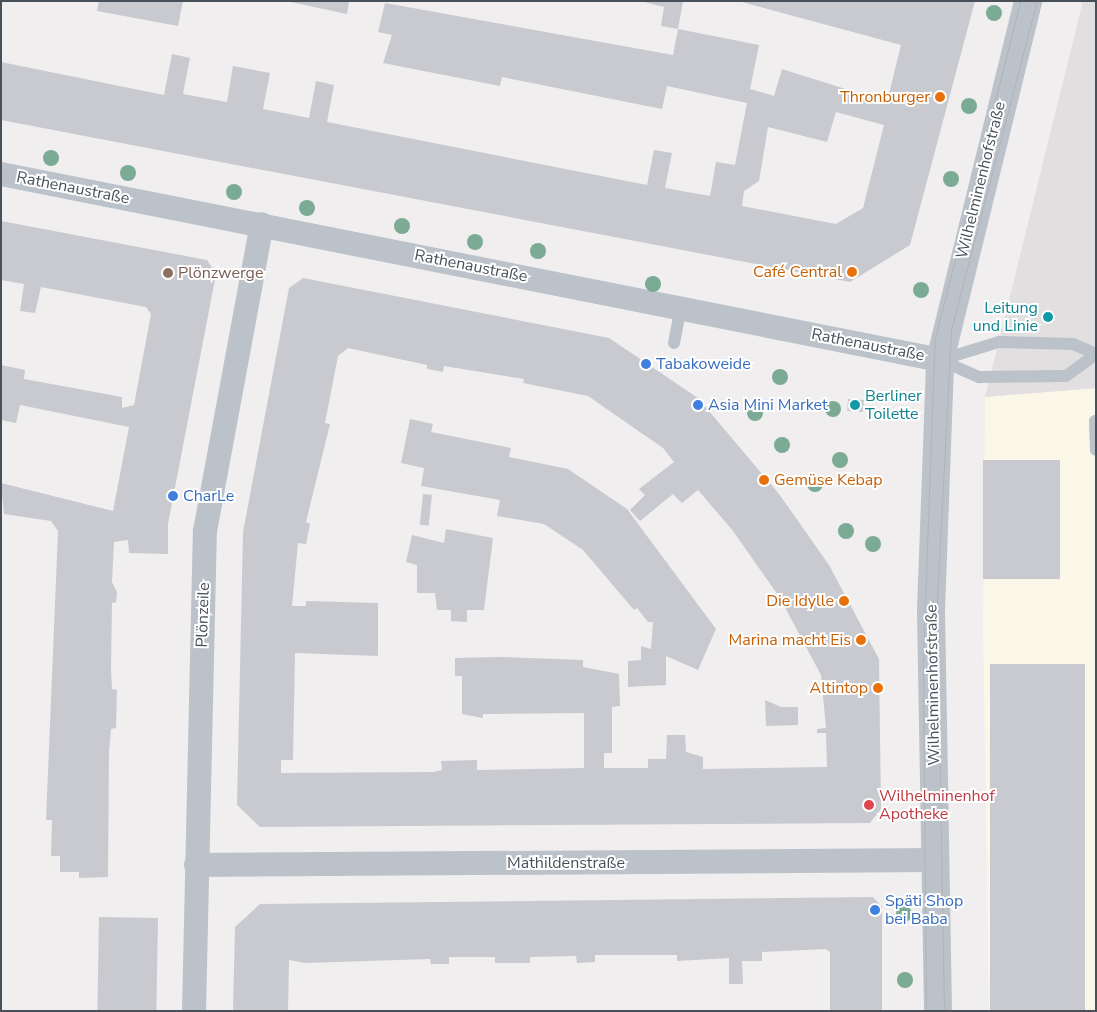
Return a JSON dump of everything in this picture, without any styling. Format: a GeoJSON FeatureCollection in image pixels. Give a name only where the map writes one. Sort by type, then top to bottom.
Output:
{"type":"FeatureCollection","features":[{"type":"Feature","properties":{"kind":"street","name":"Wilhelminenhofstraße"},"geometry":{"type":"LineString","coordinates":[[938,1011],[932,610],[940,360],[1028,1]]}},
{"type":"Feature","properties":{"kind":"street","name":"Rathenaustraße"},"geometry":{"type":"LineString","coordinates":[[1,174],[262,224],[940,360]]}},
{"type":"Feature","properties":{"kind":"street","name":"Plönzeile"},"geometry":{"type":"LineString","coordinates":[[194,1011],[205,531],[262,224]]}},
{"type":"Feature","properties":{"kind":"street","name":"Mathildenstraße"},"geometry":{"type":"LineString","coordinates":[[196,865],[936,860]]}},
{"type":"Feature","properties":{"kind":"lane"},"geometry":{"type":"LineString","coordinates":[[674,343],[681,308]]}},
{"type":"Feature","properties":{"kind":"lane"},"geometry":{"type":"LineString","coordinates":[[940,360],[999,342],[1073,344],[1096,354]]}},
{"type":"Feature","properties":{"kind":"lane"},"geometry":{"type":"LineString","coordinates":[[940,360],[979,377],[1066,376],[1096,354]]}},
{"type":"Feature","properties":{"kind":"lane"},"geometry":{"type":"LineString","coordinates":[[1095,422],[1096,450]]}},
{"type":"Feature","properties":{"kind":"shaded area"},"geometry":{"type":"Polygon","coordinates":[[[1083,1],[1096,1],[1096,388],[985,397],[1083,1]]]}},
{"type":"Feature","properties":{"kind":"shaded area"},"geometry":{"type":"Polygon","coordinates":[[[1096,388],[1096,1011],[989,1011],[983,628],[985,397],[1096,388]]]}},
{"type":"Feature","properties":{"kind":"building"},"geometry":{"type":"Polygon","coordinates":[[[99,1],[183,1],[178,26],[97,11],[99,1]]]}},
{"type":"Feature","properties":{"kind":"building"},"geometry":{"type":"Polygon","coordinates":[[[286,1],[349,1],[347,14],[286,1]]]}},
{"type":"Feature","properties":{"kind":"building"},"geometry":{"type":"Polygon","coordinates":[[[641,1],[683,1],[678,29],[661,26],[664,7],[641,1]]]}},
{"type":"Feature","properties":{"kind":"building"},"geometry":{"type":"Polygon","coordinates":[[[738,1],[975,1],[910,245],[850,282],[1,120],[1,62],[164,95],[172,54],[190,58],[183,94],[227,102],[233,66],[270,73],[263,109],[309,118],[316,81],[334,85],[327,122],[647,185],[654,150],[672,153],[665,188],[710,196],[716,162],[735,165],[747,103],[667,86],[662,109],[502,77],[500,86],[383,63],[392,35],[378,32],[385,3],[673,55],[678,29],[759,45],[750,89],[774,96],[782,69],[887,102],[901,45],[738,1]],[[836,112],[827,142],[768,127],[759,181],[744,191],[742,206],[836,224],[863,208],[884,125],[836,112]]]}},
{"type":"Feature","properties":{"kind":"building"},"geometry":{"type":"Polygon","coordinates":[[[1,221],[207,260],[216,274],[168,524],[168,554],[129,553],[128,540],[114,542],[112,582],[117,592],[116,602],[112,603],[111,670],[112,689],[117,690],[116,728],[111,729],[109,751],[108,877],[79,878],[79,872],[60,872],[60,856],[51,856],[52,820],[46,820],[58,531],[51,521],[4,514],[1,483],[113,511],[129,427],[20,405],[16,423],[1,420],[1,365],[25,370],[24,379],[122,397],[122,408],[134,405],[151,314],[146,307],[41,287],[35,313],[20,311],[24,284],[1,280],[1,221]]]}},
{"type":"Feature","properties":{"kind":"building"},"geometry":{"type":"Polygon","coordinates":[[[303,278],[609,338],[698,398],[779,494],[829,565],[879,659],[881,809],[870,823],[260,827],[237,805],[243,532],[289,288],[303,278]],[[348,348],[338,356],[325,423],[330,424],[306,522],[310,524],[306,544],[298,543],[292,606],[306,606],[306,601],[378,603],[378,656],[295,653],[293,760],[281,760],[281,773],[434,772],[442,770],[441,761],[477,760],[477,770],[584,768],[584,713],[483,714],[483,718],[462,714],[462,676],[455,676],[455,658],[500,657],[583,660],[583,667],[619,674],[620,706],[612,707],[612,753],[604,753],[604,768],[648,768],[648,759],[666,759],[667,735],[685,735],[686,752],[703,757],[703,769],[827,767],[826,733],[817,733],[817,729],[826,728],[821,675],[780,598],[733,531],[698,490],[682,503],[673,494],[640,521],[630,510],[645,495],[639,489],[674,462],[663,448],[588,396],[523,383],[524,379],[444,366],[443,372],[427,369],[427,365],[348,348]]]}},
{"type":"Feature","properties":{"kind":"building","name":"Berliner Toilette"},"geometry":{"type":"Polygon","coordinates":[[[848,399],[864,400],[863,412],[847,411],[848,399]]]}},
{"type":"Feature","properties":{"kind":"building"},"geometry":{"type":"Polygon","coordinates":[[[410,419],[433,424],[431,432],[511,448],[509,457],[568,469],[627,509],[716,629],[698,670],[666,656],[666,685],[628,687],[628,661],[641,660],[641,646],[651,649],[653,622],[648,622],[637,608],[634,610],[583,550],[544,524],[497,516],[500,500],[421,486],[424,468],[401,463],[410,419]]]}},
{"type":"Feature","properties":{"kind":"building"},"geometry":{"type":"Polygon","coordinates":[[[983,460],[1060,460],[1060,579],[983,579],[983,460]]]}},
{"type":"Feature","properties":{"kind":"building"},"geometry":{"type":"Polygon","coordinates":[[[423,494],[432,495],[429,526],[420,525],[423,494]]]}},
{"type":"Feature","properties":{"kind":"building"},"geometry":{"type":"Polygon","coordinates":[[[446,529],[493,538],[484,610],[467,610],[467,622],[451,621],[451,610],[437,610],[435,593],[417,593],[417,565],[406,562],[412,535],[444,543],[446,529]]]}},
{"type":"Feature","properties":{"kind":"building"},"geometry":{"type":"Polygon","coordinates":[[[990,664],[1085,664],[1085,1011],[990,1011],[990,664]]]}},
{"type":"Feature","properties":{"kind":"building"},"geometry":{"type":"Polygon","coordinates":[[[765,700],[781,707],[798,707],[798,725],[766,726],[765,700]]]}},
{"type":"Feature","properties":{"kind":"building"},"geometry":{"type":"Polygon","coordinates":[[[873,897],[882,907],[882,1011],[830,1011],[830,952],[826,949],[762,952],[762,961],[742,961],[743,984],[729,984],[729,958],[677,961],[677,955],[595,955],[595,962],[577,963],[576,956],[530,957],[530,963],[495,963],[495,957],[449,957],[449,964],[431,964],[430,959],[305,963],[289,960],[288,1011],[233,1011],[235,927],[260,904],[873,897]]]}},
{"type":"Feature","properties":{"kind":"building"},"geometry":{"type":"Polygon","coordinates":[[[99,917],[158,918],[156,1011],[97,1011],[99,917]]]}},
{"type":"Feature","properties":{"kind":"tram line"},"geometry":{"type":"LineString","coordinates":[[926,1011],[923,658],[935,338],[1020,1]]}},
{"type":"Feature","properties":{"kind":"tram line"},"geometry":{"type":"LineString","coordinates":[[944,1011],[937,599],[951,330],[1037,1]]}},
{"type":"Feature","properties":{"kind":"place","name":"Thronburger"},"geometry":{"type":"Point","coordinates":[940,97]}},
{"type":"Feature","properties":{"kind":"place","name":"Café Central"},"geometry":{"type":"Point","coordinates":[852,272]}},
{"type":"Feature","properties":{"kind":"place","name":"Plönzwerge"},"geometry":{"type":"Point","coordinates":[168,273]}},
{"type":"Feature","properties":{"kind":"place","name":"Leitung und Linie"},"geometry":{"type":"Point","coordinates":[1048,317]}},
{"type":"Feature","properties":{"kind":"place","name":"Tabakoweide"},"geometry":{"type":"Point","coordinates":[646,364]}},
{"type":"Feature","properties":{"kind":"place","name":"Asia Mini Market"},"geometry":{"type":"Point","coordinates":[698,405]}},
{"type":"Feature","properties":{"kind":"place","name":"Berliner Toilette"},"geometry":{"type":"Point","coordinates":[855,405]}},
{"type":"Feature","properties":{"kind":"place","name":"Gemüse Kebap"},"geometry":{"type":"Point","coordinates":[764,480]}},
{"type":"Feature","properties":{"kind":"place","name":"CharLe"},"geometry":{"type":"Point","coordinates":[173,496]}},
{"type":"Feature","properties":{"kind":"place","name":"Die Idylle"},"geometry":{"type":"Point","coordinates":[844,601]}},
{"type":"Feature","properties":{"kind":"place","name":"Marina macht Eis"},"geometry":{"type":"Point","coordinates":[861,640]}},
{"type":"Feature","properties":{"kind":"place","name":"Altintop"},"geometry":{"type":"Point","coordinates":[878,688]}},
{"type":"Feature","properties":{"kind":"place","name":"Wilhelminenhof Apotheke"},"geometry":{"type":"Point","coordinates":[869,805]}},
{"type":"Feature","properties":{"kind":"place","name":"Späti Shop bei Baba"},"geometry":{"type":"Point","coordinates":[875,910]}}]}
